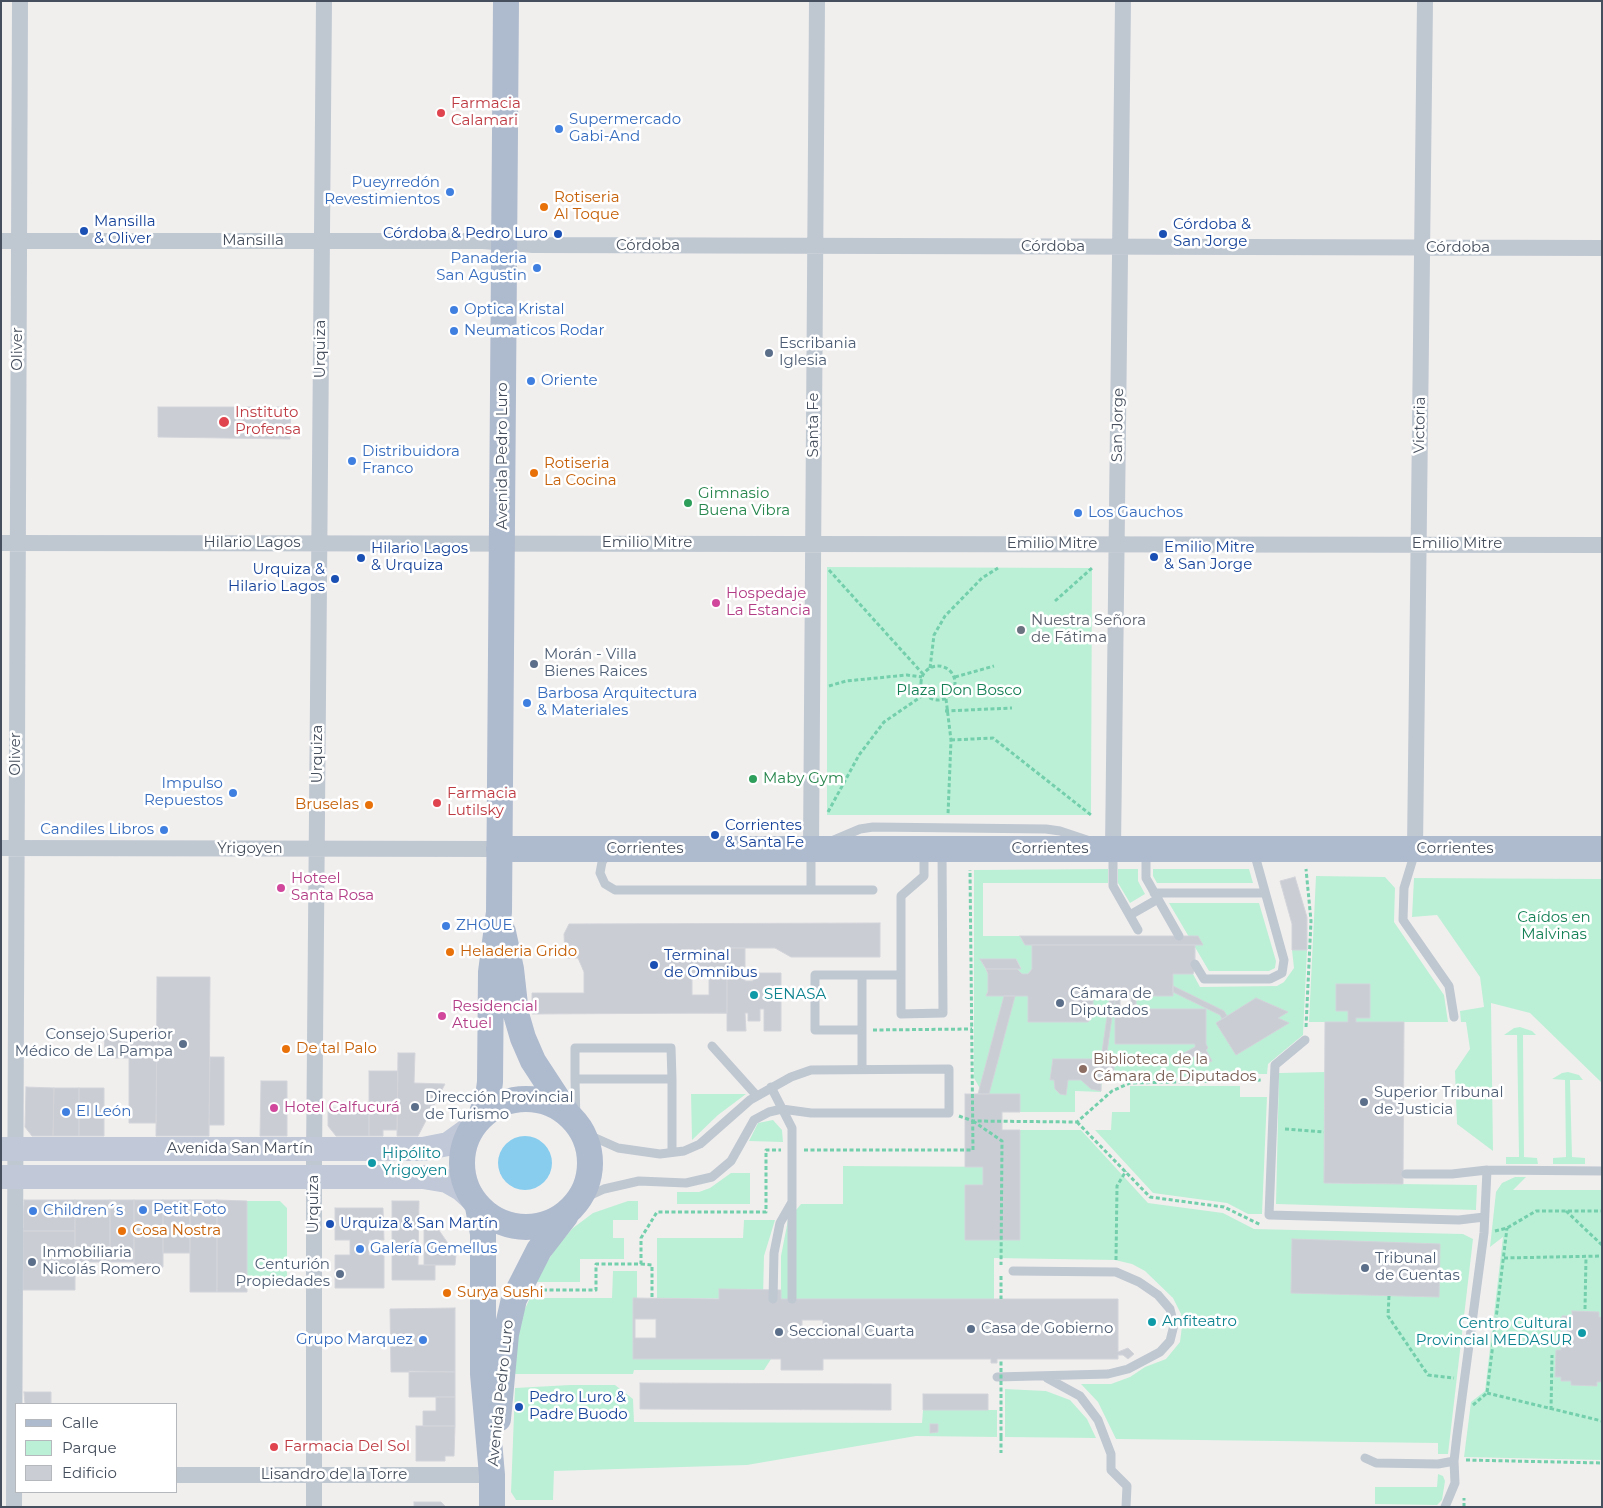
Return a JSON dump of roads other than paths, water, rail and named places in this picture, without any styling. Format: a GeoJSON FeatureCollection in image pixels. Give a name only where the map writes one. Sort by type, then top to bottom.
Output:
{"type":"FeatureCollection","features":[{"type":"Feature","properties":{"kind":"main road","name":"Avenida Pedro Luro"},"geometry":{"type":"LineString","coordinates":[[477,1122],[486,1104],[490,1082],[491,972],[499,912],[506,1]]}},
{"type":"Feature","properties":{"kind":"main road","name":"Corrientes"},"geometry":{"type":"LineString","coordinates":[[499,849],[1602,849]]}},
{"type":"Feature","properties":{"kind":"main road","name":"Avenida Pedro Luro"},"geometry":{"type":"LineString","coordinates":[[499,912],[511,969],[517,1019],[523,1038],[534,1061],[576,1124]]}},
{"type":"Feature","properties":{"kind":"main road"},"geometry":{"type":"LineString","coordinates":[[530,1099],[551,1104],[576,1124],[590,1162],[587,1182],[575,1205],[554,1221],[525,1227],[499,1222],[475,1202],[463,1178],[461,1156],[464,1146],[477,1122],[498,1105],[530,1099]]}},
{"type":"Feature","properties":{"kind":"main road","name":"Avenida San Martín"},"geometry":{"type":"LineString","coordinates":[[8,1149],[432,1148],[455,1140],[477,1122]]}},
{"type":"Feature","properties":{"kind":"main road","name":"Avenida San Martín"},"geometry":{"type":"LineString","coordinates":[[8,1177],[431,1177],[455,1185],[475,1202]]}},
{"type":"Feature","properties":{"kind":"main road","name":"Avenida Pedro Luro"},"geometry":{"type":"LineString","coordinates":[[475,1202],[483,1234],[483,1374],[492,1475],[492,1507]]}},
{"type":"Feature","properties":{"kind":"main road","name":"Avenida Pedro Luro"},"geometry":{"type":"LineString","coordinates":[[492,1475],[506,1334],[514,1299],[539,1250],[575,1205]]}},
{"type":"Feature","properties":{"kind":"street","name":"Oliver"},"geometry":{"type":"LineString","coordinates":[[14,1507],[10,1476],[8,1177],[9,543],[18,240],[20,1]]}},
{"type":"Feature","properties":{"kind":"street","name":"Urquiza"},"geometry":{"type":"LineString","coordinates":[[314,1507],[314,1149],[324,1]]}},
{"type":"Feature","properties":{"kind":"street","name":"Santa Fe"},"geometry":{"type":"LineString","coordinates":[[811,849],[817,1]]}},
{"type":"Feature","properties":{"kind":"street","name":"San Jorge"},"geometry":{"type":"LineString","coordinates":[[1113,849],[1123,1]]}},
{"type":"Feature","properties":{"kind":"street","name":"Victoria"},"geometry":{"type":"LineString","coordinates":[[1415,849],[1425,1]]}},
{"type":"Feature","properties":{"kind":"street","name":"Mansilla"},"geometry":{"type":"LineString","coordinates":[[1,240],[483,240],[504,243]]}},
{"type":"Feature","properties":{"kind":"street","name":"Córdoba"},"geometry":{"type":"LineString","coordinates":[[504,243],[533,246],[1602,248]]}},
{"type":"Feature","properties":{"kind":"street","name":"Hilario Lagos"},"geometry":{"type":"LineString","coordinates":[[9,543],[502,543]]}},
{"type":"Feature","properties":{"kind":"street","name":"Emilio Mitre"},"geometry":{"type":"LineString","coordinates":[[502,543],[1602,545]]}},
{"type":"Feature","properties":{"kind":"street","name":"Yrigoyen"},"geometry":{"type":"LineString","coordinates":[[8,848],[499,849]]}},
{"type":"Feature","properties":{"kind":"street","name":"Lisandro de la Torre"},"geometry":{"type":"LineString","coordinates":[[178,1475],[492,1475]]}},
{"type":"Feature","properties":{"kind":"lane"},"geometry":{"type":"LineString","coordinates":[[811,890],[811,849],[860,829],[873,827],[1050,829],[1113,849],[1113,886],[1138,930]]}},
{"type":"Feature","properties":{"kind":"lane"},"geometry":{"type":"LineString","coordinates":[[619,849],[606,855],[600,870],[602,881],[615,890],[873,890]]}},
{"type":"Feature","properties":{"kind":"lane"},"geometry":{"type":"LineString","coordinates":[[933,849],[943,1013],[901,1014],[901,896],[924,876],[933,849]]}},
{"type":"Feature","properties":{"kind":"lane"},"geometry":{"type":"LineString","coordinates":[[1146,849],[1146,878],[1179,936]]}},
{"type":"Feature","properties":{"kind":"lane"},"geometry":{"type":"LineString","coordinates":[[1195,964],[1204,979],[1270,979],[1282,973],[1284,960],[1264,893],[1254,849]]}},
{"type":"Feature","properties":{"kind":"lane"},"geometry":{"type":"LineString","coordinates":[[1415,849],[1404,888],[1403,920],[1449,986],[1454,1017]]}},
{"type":"Feature","properties":{"kind":"lane"},"geometry":{"type":"LineString","coordinates":[[1130,915],[1156,896],[1264,893]]}},
{"type":"Feature","properties":{"kind":"lane"},"geometry":{"type":"LineString","coordinates":[[862,1030],[815,1030],[815,975],[901,974]]}},
{"type":"Feature","properties":{"kind":"lane"},"geometry":{"type":"LineString","coordinates":[[862,975],[862,1069]]}},
{"type":"Feature","properties":{"kind":"lane"},"geometry":{"type":"LineString","coordinates":[[1305,1040],[1275,1065],[1269,1215],[1459,1220],[1484,1218]]}},
{"type":"Feature","properties":{"kind":"lane"},"geometry":{"type":"LineString","coordinates":[[712,1046],[757,1096]]}},
{"type":"Feature","properties":{"kind":"lane"},"geometry":{"type":"LineString","coordinates":[[575,1205],[604,1189],[638,1181],[686,1183],[712,1177],[731,1162],[754,1120],[769,1112],[782,1110],[811,1113],[949,1113],[949,1070],[811,1070],[757,1096],[700,1144],[684,1151],[660,1154],[618,1148],[576,1124],[575,1048],[672,1048],[672,1152]]}},
{"type":"Feature","properties":{"kind":"lane"},"geometry":{"type":"LineString","coordinates":[[575,1079],[672,1079]]}},
{"type":"Feature","properties":{"kind":"lane"},"geometry":{"type":"LineString","coordinates":[[771,1088],[792,1128],[792,1299]]}},
{"type":"Feature","properties":{"kind":"lane"},"geometry":{"type":"LineString","coordinates":[[1445,1507],[1456,1483],[1454,1461],[1484,1233],[1487,1170]]}},
{"type":"Feature","properties":{"kind":"lane"},"geometry":{"type":"LineString","coordinates":[[1406,1174],[1452,1174],[1487,1170],[1602,1171]]}},
{"type":"Feature","properties":{"kind":"lane"},"geometry":{"type":"LineString","coordinates":[[774,1299],[776,1245],[780,1223],[792,1202]]}},
{"type":"Feature","properties":{"kind":"lane"},"geometry":{"type":"LineString","coordinates":[[997,1377],[1108,1374],[1128,1369],[1160,1352],[1170,1340],[1174,1325],[1170,1309],[1158,1295],[1139,1282],[1116,1272],[1013,1272]]}},
{"type":"Feature","properties":{"kind":"lane"},"geometry":{"type":"LineString","coordinates":[[1046,1377],[1080,1396],[1098,1420],[1111,1454],[1111,1470],[1126,1486],[1126,1507]]}},
{"type":"Feature","properties":{"kind":"lane"},"geometry":{"type":"LineString","coordinates":[[1365,1458],[1376,1463],[1438,1464],[1454,1461]]}},
{"type":"Feature","properties":{"kind":"water"},"geometry":{"type":"Polygon","coordinates":[[[525,1136],[535,1138],[544,1144],[550,1153],[552,1163],[550,1173],[544,1182],[535,1188],[525,1190],[515,1188],[506,1182],[500,1173],[498,1163],[500,1153],[506,1144],[515,1138],[525,1136]]]}},
{"type":"Feature","properties":{"kind":"place","name":"Farmacia Calamari"},"geometry":{"type":"Point","coordinates":[441,113]}},
{"type":"Feature","properties":{"kind":"place","name":"Supermercado Gabi-And"},"geometry":{"type":"Point","coordinates":[559,129]}},
{"type":"Feature","properties":{"kind":"place","name":"Pueyrredón Revestimientos"},"geometry":{"type":"Point","coordinates":[450,192]}},
{"type":"Feature","properties":{"kind":"place","name":"Rotiseria Al Toque"},"geometry":{"type":"Point","coordinates":[544,207]}},
{"type":"Feature","properties":{"kind":"place","name":"Mansilla & Oliver"},"geometry":{"type":"Point","coordinates":[84,231]}},
{"type":"Feature","properties":{"kind":"place","name":"Córdoba & Pedro Luro"},"geometry":{"type":"Point","coordinates":[558,234]}},
{"type":"Feature","properties":{"kind":"place","name":"Córdoba & San Jorge"},"geometry":{"type":"Point","coordinates":[1163,234]}},
{"type":"Feature","properties":{"kind":"place","name":"Panaderia San Agustin"},"geometry":{"type":"Point","coordinates":[537,268]}},
{"type":"Feature","properties":{"kind":"place","name":"Optica Kristal"},"geometry":{"type":"Point","coordinates":[454,310]}},
{"type":"Feature","properties":{"kind":"place","name":"Neumaticos Rodar"},"geometry":{"type":"Point","coordinates":[454,331]}},
{"type":"Feature","properties":{"kind":"place","name":"Escribania Iglesia"},"geometry":{"type":"Point","coordinates":[769,353]}},
{"type":"Feature","properties":{"kind":"place","name":"Oriente"},"geometry":{"type":"Point","coordinates":[531,381]}},
{"type":"Feature","properties":{"kind":"place","name":"Instituto Profensa"},"geometry":{"type":"Point","coordinates":[224,422]}},
{"type":"Feature","properties":{"kind":"place","name":"Distribuidora Franco"},"geometry":{"type":"Point","coordinates":[352,461]}},
{"type":"Feature","properties":{"kind":"place","name":"Rotiseria La Cocina"},"geometry":{"type":"Point","coordinates":[534,473]}},
{"type":"Feature","properties":{"kind":"place","name":"Gimnasio Buena Vibra"},"geometry":{"type":"Point","coordinates":[688,503]}},
{"type":"Feature","properties":{"kind":"place","name":"Los Gauchos"},"geometry":{"type":"Point","coordinates":[1078,513]}},
{"type":"Feature","properties":{"kind":"place","name":"Emilio Mitre & San Jorge"},"geometry":{"type":"Point","coordinates":[1154,557]}},
{"type":"Feature","properties":{"kind":"place","name":"Hilario Lagos & Urquiza"},"geometry":{"type":"Point","coordinates":[361,558]}},
{"type":"Feature","properties":{"kind":"place","name":"Urquiza & Hilario Lagos"},"geometry":{"type":"Point","coordinates":[335,579]}},
{"type":"Feature","properties":{"kind":"place","name":"Hospedaje La Estancia"},"geometry":{"type":"Point","coordinates":[716,603]}},
{"type":"Feature","properties":{"kind":"place","name":"Nuestra Señora de Fátima"},"geometry":{"type":"Point","coordinates":[1021,630]}},
{"type":"Feature","properties":{"kind":"place","name":"Morán - Villa Bienes Raices"},"geometry":{"type":"Point","coordinates":[534,664]}},
{"type":"Feature","properties":{"kind":"place","name":"Barbosa Arquitectura & Materiales"},"geometry":{"type":"Point","coordinates":[527,703]}},
{"type":"Feature","properties":{"kind":"place","name":"Maby Gym"},"geometry":{"type":"Point","coordinates":[753,779]}},
{"type":"Feature","properties":{"kind":"place","name":"Impulso Repuestos"},"geometry":{"type":"Point","coordinates":[233,793]}},
{"type":"Feature","properties":{"kind":"place","name":"Farmacia Lutilsky"},"geometry":{"type":"Point","coordinates":[437,803]}},
{"type":"Feature","properties":{"kind":"place","name":"Bruselas"},"geometry":{"type":"Point","coordinates":[369,805]}},
{"type":"Feature","properties":{"kind":"place","name":"Candiles Libros"},"geometry":{"type":"Point","coordinates":[164,830]}},
{"type":"Feature","properties":{"kind":"place","name":"Corrientes & Santa Fe"},"geometry":{"type":"Point","coordinates":[715,835]}},
{"type":"Feature","properties":{"kind":"place","name":"Hoteel Santa Rosa"},"geometry":{"type":"Point","coordinates":[281,888]}},
{"type":"Feature","properties":{"kind":"place","name":"ZHOUE"},"geometry":{"type":"Point","coordinates":[446,926]}},
{"type":"Feature","properties":{"kind":"place","name":"Heladeria Grido"},"geometry":{"type":"Point","coordinates":[450,952]}},
{"type":"Feature","properties":{"kind":"place","name":"Terminal de Omnibus"},"geometry":{"type":"Point","coordinates":[654,965]}},
{"type":"Feature","properties":{"kind":"place","name":"SENASA"},"geometry":{"type":"Point","coordinates":[754,995]}},
{"type":"Feature","properties":{"kind":"place","name":"Cámara de Diputados"},"geometry":{"type":"Point","coordinates":[1060,1003]}},
{"type":"Feature","properties":{"kind":"place","name":"Residencial Atuel"},"geometry":{"type":"Point","coordinates":[442,1016]}},
{"type":"Feature","properties":{"kind":"place","name":"Consejo Superior Médico de La Pampa"},"geometry":{"type":"Point","coordinates":[183,1044]}},
{"type":"Feature","properties":{"kind":"place","name":"De tal Palo"},"geometry":{"type":"Point","coordinates":[286,1049]}},
{"type":"Feature","properties":{"kind":"place","name":"Biblioteca de la Cámara de Diputados"},"geometry":{"type":"Point","coordinates":[1083,1069]}},
{"type":"Feature","properties":{"kind":"place","name":"Superior Tribunal de Justicia"},"geometry":{"type":"Point","coordinates":[1364,1102]}},
{"type":"Feature","properties":{"kind":"place","name":"Dirección Provincial de Turismo"},"geometry":{"type":"Point","coordinates":[415,1107]}},
{"type":"Feature","properties":{"kind":"place","name":"Hotel Calfucurá"},"geometry":{"type":"Point","coordinates":[274,1108]}},
{"type":"Feature","properties":{"kind":"place","name":"El León"},"geometry":{"type":"Point","coordinates":[66,1112]}},
{"type":"Feature","properties":{"kind":"place","name":"Hipólito Yrigoyen"},"geometry":{"type":"Point","coordinates":[372,1163]}},
{"type":"Feature","properties":{"kind":"place","name":"Petit Foto"},"geometry":{"type":"Point","coordinates":[143,1210]}},
{"type":"Feature","properties":{"kind":"place","name":"Children´s"},"geometry":{"type":"Point","coordinates":[33,1211]}},
{"type":"Feature","properties":{"kind":"place","name":"Urquiza & San Martín"},"geometry":{"type":"Point","coordinates":[330,1224]}},
{"type":"Feature","properties":{"kind":"place","name":"Cosa Nostra"},"geometry":{"type":"Point","coordinates":[122,1231]}},
{"type":"Feature","properties":{"kind":"place","name":"Galería Gemellus"},"geometry":{"type":"Point","coordinates":[360,1249]}},
{"type":"Feature","properties":{"kind":"place","name":"Inmobiliaria Nicolás Romero"},"geometry":{"type":"Point","coordinates":[32,1262]}},
{"type":"Feature","properties":{"kind":"place","name":"Tribunal de Cuentas"},"geometry":{"type":"Point","coordinates":[1365,1268]}},
{"type":"Feature","properties":{"kind":"place","name":"Centurión Propiedades"},"geometry":{"type":"Point","coordinates":[340,1274]}},
{"type":"Feature","properties":{"kind":"place","name":"Surya Sushi"},"geometry":{"type":"Point","coordinates":[447,1293]}},
{"type":"Feature","properties":{"kind":"place","name":"Anfiteatro"},"geometry":{"type":"Point","coordinates":[1152,1322]}},
{"type":"Feature","properties":{"kind":"place","name":"Casa de Gobierno"},"geometry":{"type":"Point","coordinates":[971,1329]}},
{"type":"Feature","properties":{"kind":"place","name":"Seccional Cuarta"},"geometry":{"type":"Point","coordinates":[779,1332]}},
{"type":"Feature","properties":{"kind":"place","name":"Centro Cultural Provincial MEDASUR"},"geometry":{"type":"Point","coordinates":[1582,1333]}},
{"type":"Feature","properties":{"kind":"place","name":"Grupo Marquez"},"geometry":{"type":"Point","coordinates":[423,1340]}},
{"type":"Feature","properties":{"kind":"place","name":"Pedro Luro & Padre Buodo"},"geometry":{"type":"Point","coordinates":[519,1407]}},
{"type":"Feature","properties":{"kind":"place","name":"Farmacia Del Sol"},"geometry":{"type":"Point","coordinates":[274,1447]}},
{"type":"Feature","properties":{"kind":"park label","name":"Plaza Don Bosco"},"geometry":{"type":"Point","coordinates":[959,691]}},
{"type":"Feature","properties":{"kind":"park label","name":"Caídos en Malvinas"},"geometry":{"type":"Point","coordinates":[1554,926]}}]}
